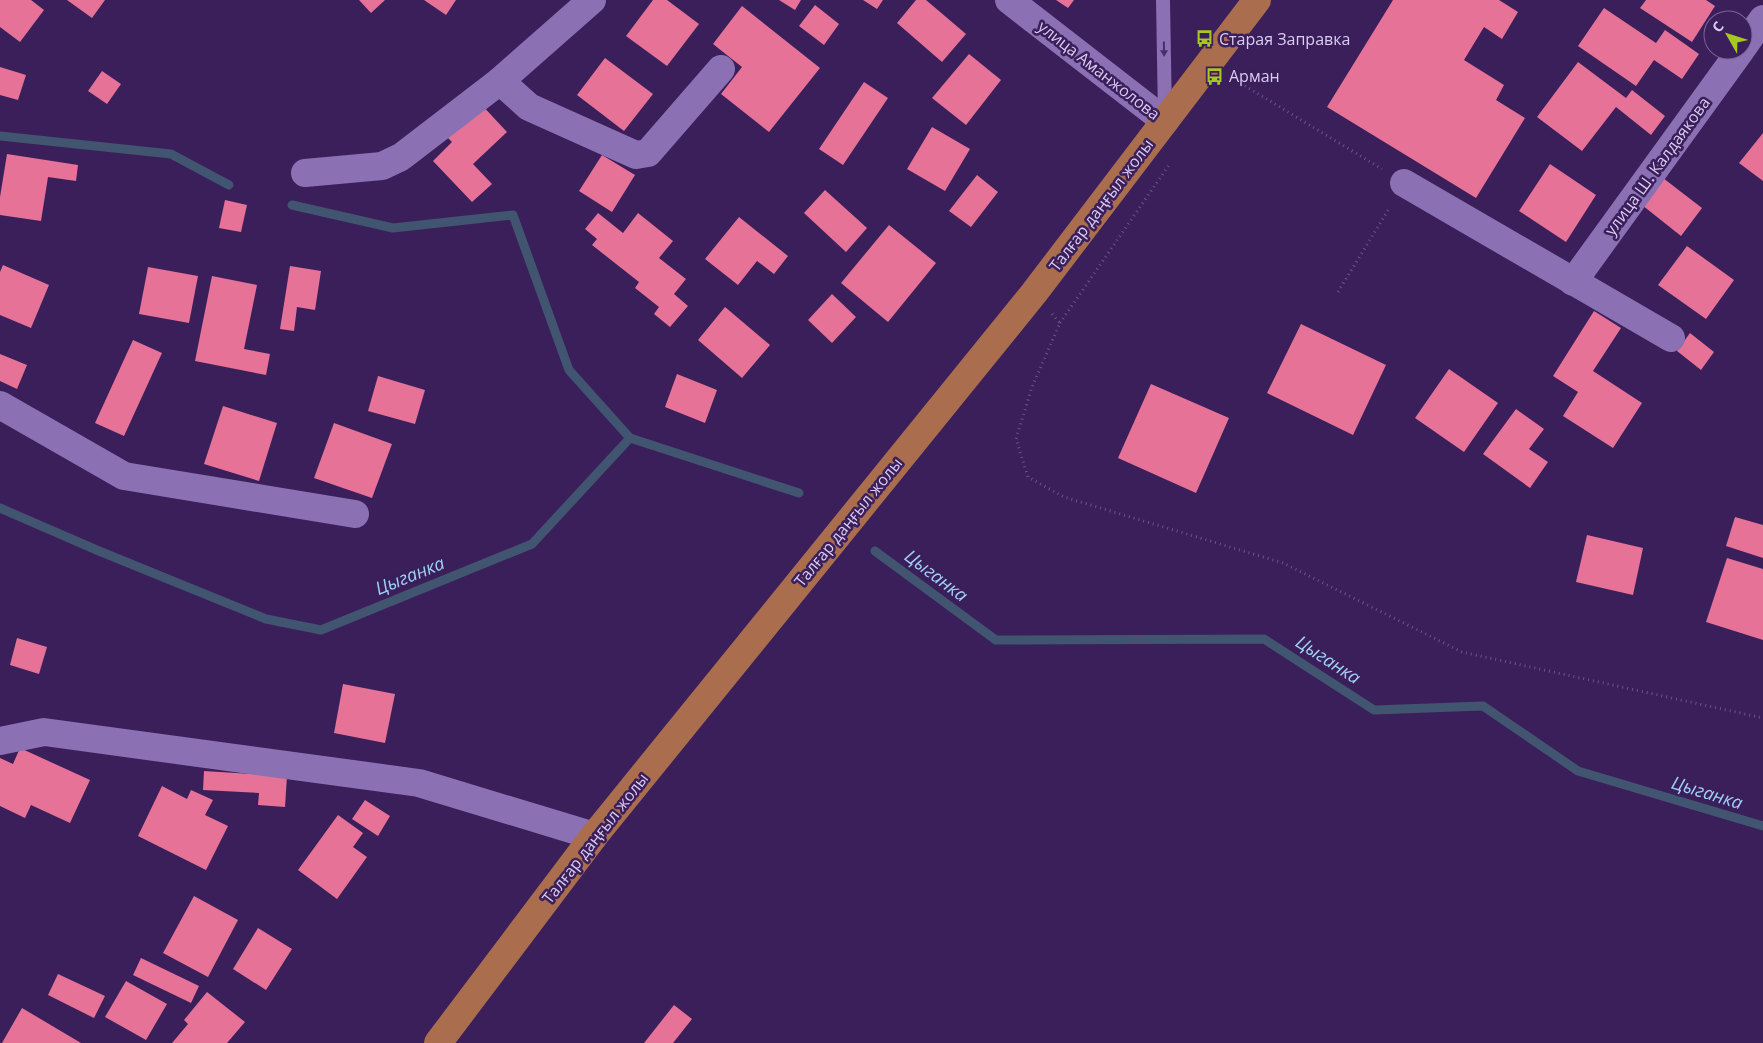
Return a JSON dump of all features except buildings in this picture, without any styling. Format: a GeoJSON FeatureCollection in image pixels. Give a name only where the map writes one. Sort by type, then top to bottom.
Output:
{"type":"FeatureCollection","features":[{"type":"Feature","properties":{"kind":"main road","name":"Талғар даңғыл жолы"},"geometry":{"type":"LineString","coordinates":[[438,1043],[594,836],[1034,293],[1257,0]]}},
{"type":"Feature","properties":{"kind":"street"},"geometry":{"type":"LineString","coordinates":[[305,173],[382,166],[401,157],[500,81],[592,0]]}},
{"type":"Feature","properties":{"kind":"street","name":"улица Аманжолова"},"geometry":{"type":"LineString","coordinates":[[1009,0],[1165,121]]}},
{"type":"Feature","properties":{"kind":"street"},"geometry":{"type":"LineString","coordinates":[[1753,33],[1763,19]]}},
{"type":"Feature","properties":{"kind":"street","name":"улица Ш. Калдаякова"},"geometry":{"type":"LineString","coordinates":[[1573,282],[1734,60]]}},
{"type":"Feature","properties":{"kind":"street"},"geometry":{"type":"LineString","coordinates":[[500,81],[529,107],[636,155],[648,152],[721,70]]}},
{"type":"Feature","properties":{"kind":"street"},"geometry":{"type":"LineString","coordinates":[[1404,183],[1671,338]]}},
{"type":"Feature","properties":{"kind":"street"},"geometry":{"type":"LineString","coordinates":[[0,405],[124,476],[355,514]]}},
{"type":"Feature","properties":{"kind":"street"},"geometry":{"type":"LineString","coordinates":[[0,741],[44,732],[419,783],[594,836]]}},
{"type":"Feature","properties":{"kind":"lane"},"geometry":{"type":"LineString","coordinates":[[1163,0],[1165,121]]}},
{"type":"Feature","properties":{"kind":"path"},"geometry":{"type":"LineString","coordinates":[[1231,77],[1404,183],[1338,292]]}},
{"type":"Feature","properties":{"kind":"path"},"geometry":{"type":"LineString","coordinates":[[1174,159],[1060,323],[1032,387],[1016,438],[1028,477],[1064,498],[1283,563],[1462,652],[1763,718]]}},
{"type":"Feature","properties":{"kind":"path"},"geometry":{"type":"LineString","coordinates":[[1034,293],[1060,323]]}},
{"type":"Feature","properties":{"kind":"waterway"},"geometry":{"type":"LineString","coordinates":[[0,136],[171,154],[229,185]]}},
{"type":"Feature","properties":{"kind":"waterway"},"geometry":{"type":"LineString","coordinates":[[292,205],[393,228],[513,215],[569,370],[630,438]]}},
{"type":"Feature","properties":{"kind":"waterway","name":"Цыганка"},"geometry":{"type":"LineString","coordinates":[[0,508],[99,551],[266,619],[321,630],[532,544],[630,438],[799,493]]}},
{"type":"Feature","properties":{"kind":"waterway","name":"Цыганка"},"geometry":{"type":"LineString","coordinates":[[875,551],[996,640],[1264,639],[1374,710],[1483,706],[1578,771],[1763,826]]}},
{"type":"Feature","properties":{"kind":"place","name":"Старая Заправка"},"geometry":{"type":"Point","coordinates":[1205,39]}},
{"type":"Feature","properties":{"kind":"place","name":"Арман"},"geometry":{"type":"Point","coordinates":[1215,76]}}]}
